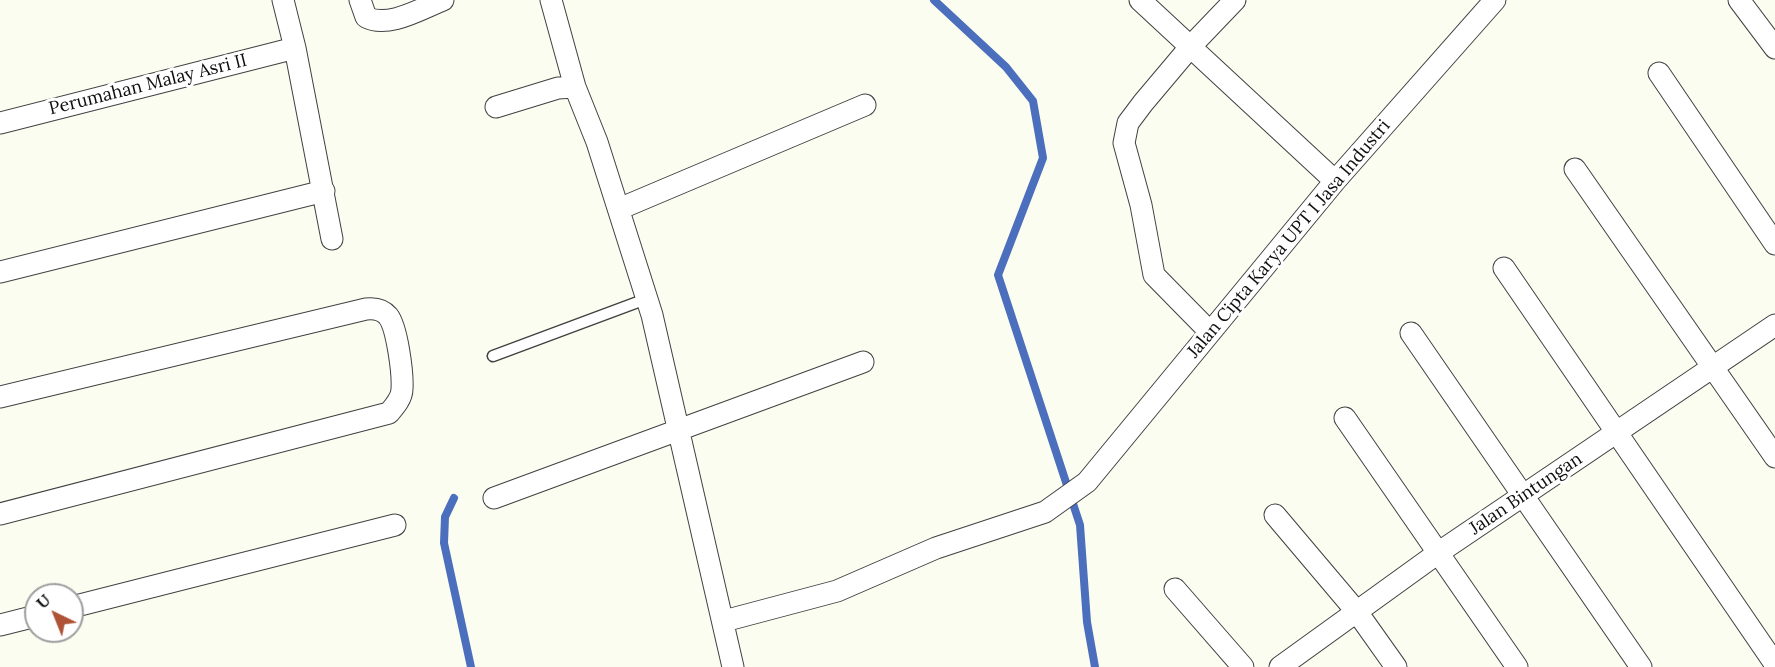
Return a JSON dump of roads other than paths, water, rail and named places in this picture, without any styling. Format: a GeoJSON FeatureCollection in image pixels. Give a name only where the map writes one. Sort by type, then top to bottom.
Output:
{"type":"FeatureCollection","features":[{"type":"Feature","properties":{"kind":"street"},"geometry":{"type":"LineString","coordinates":[[283,0],[295,48],[332,239]]}},
{"type":"Feature","properties":{"kind":"street"},"geometry":{"type":"LineString","coordinates":[[360,0],[366,17],[379,21],[443,0]]}},
{"type":"Feature","properties":{"kind":"street"},"geometry":{"type":"LineString","coordinates":[[551,0],[575,87],[597,142],[646,299],[680,428],[733,667]]}},
{"type":"Feature","properties":{"kind":"street"},"geometry":{"type":"LineString","coordinates":[[1140,0],[1335,181]]}},
{"type":"Feature","properties":{"kind":"street"},"geometry":{"type":"LineString","coordinates":[[1210,332],[1154,276],[1141,205],[1125,143],[1128,123],[1191,46],[1235,0]]}},
{"type":"Feature","properties":{"kind":"street","name":"Jalan Cipta Karya UPT I Jasa Industri"},"geometry":{"type":"LineString","coordinates":[[724,621],[837,591],[936,548],[1045,512],[1087,482],[1335,181],[1496,0]]}},
{"type":"Feature","properties":{"kind":"street"},"geometry":{"type":"LineString","coordinates":[[1739,0],[1775,48]]}},
{"type":"Feature","properties":{"kind":"street","name":"Perumahan Malay Asri II"},"geometry":{"type":"LineString","coordinates":[[0,123],[295,48]]}},
{"type":"Feature","properties":{"kind":"street"},"geometry":{"type":"LineString","coordinates":[[1659,73],[1775,244]]}},
{"type":"Feature","properties":{"kind":"street"},"geometry":{"type":"LineString","coordinates":[[495,107],[558,88],[575,87]]}},
{"type":"Feature","properties":{"kind":"street"},"geometry":{"type":"LineString","coordinates":[[619,209],[865,105]]}},
{"type":"Feature","properties":{"kind":"street"},"geometry":{"type":"LineString","coordinates":[[1575,169],[1775,457]]}},
{"type":"Feature","properties":{"kind":"street"},"geometry":{"type":"LineString","coordinates":[[0,272],[324,191]]}},
{"type":"Feature","properties":{"kind":"street"},"geometry":{"type":"LineString","coordinates":[[1504,268],[1775,664]]}},
{"type":"Feature","properties":{"kind":"street"},"geometry":{"type":"LineString","coordinates":[[0,397],[377,308],[388,316],[395,333],[403,390],[398,403],[389,413],[0,514]]}},
{"type":"Feature","properties":{"kind":"street","name":"Jalan Bintungan"},"geometry":{"type":"LineString","coordinates":[[1280,667],[1438,553],[1775,325]]}},
{"type":"Feature","properties":{"kind":"street"},"geometry":{"type":"LineString","coordinates":[[1411,333],[1641,667]]}},
{"type":"Feature","properties":{"kind":"street"},"geometry":{"type":"LineString","coordinates":[[494,498],[863,362]]}},
{"type":"Feature","properties":{"kind":"street"},"geometry":{"type":"LineString","coordinates":[[1345,418],[1517,667]]}},
{"type":"Feature","properties":{"kind":"street"},"geometry":{"type":"LineString","coordinates":[[1275,515],[1357,612],[1396,667]]}},
{"type":"Feature","properties":{"kind":"street"},"geometry":{"type":"LineString","coordinates":[[84,604],[395,525]]}},
{"type":"Feature","properties":{"kind":"street"},"geometry":{"type":"LineString","coordinates":[[1174,589],[1243,667]]}},
{"type":"Feature","properties":{"kind":"street"},"geometry":{"type":"LineString","coordinates":[[0,625],[24,619]]}},
{"type":"Feature","properties":{"kind":"lane"},"geometry":{"type":"LineString","coordinates":[[493,356],[646,299]]}},
{"type":"Feature","properties":{"kind":"waterway"},"geometry":{"type":"LineString","coordinates":[[934,0],[1006,67],[1033,101],[1043,158],[998,275],[1080,525],[1087,622],[1095,667]]}},
{"type":"Feature","properties":{"kind":"waterway"},"geometry":{"type":"LineString","coordinates":[[454,498],[445,517],[444,543],[471,667]]}}]}
